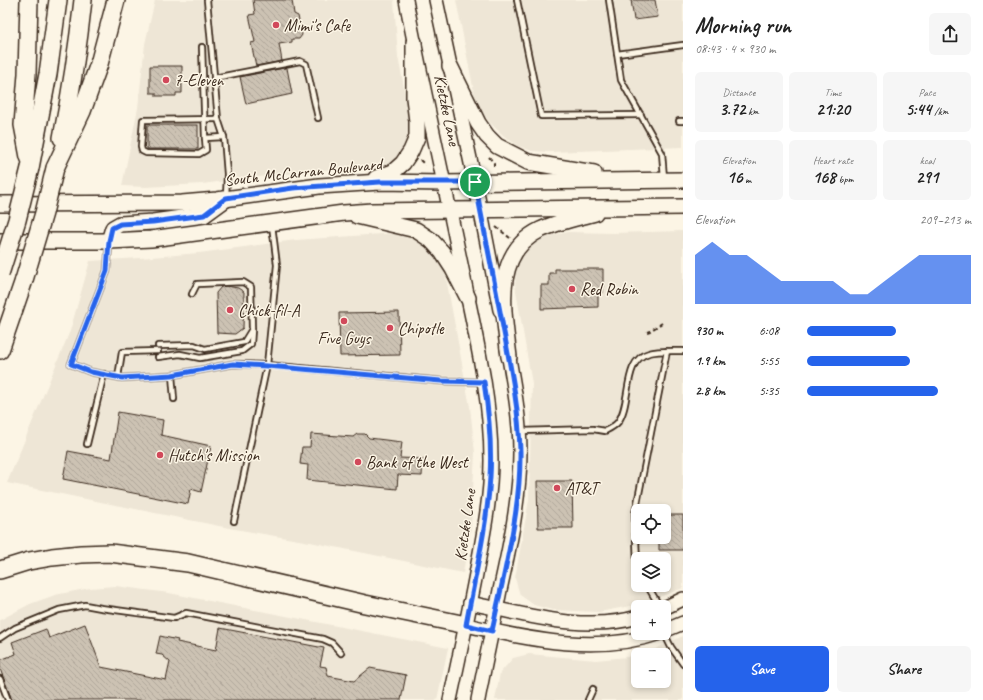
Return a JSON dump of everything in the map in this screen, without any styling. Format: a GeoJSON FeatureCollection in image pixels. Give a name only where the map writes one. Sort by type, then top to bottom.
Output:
{"type":"FeatureCollection","features":[{"type":"Feature","properties":{"kind":"highway"},"geometry":{"type":"LineString","coordinates":[[28,0],[27,74],[23,125],[30,168]]}},
{"type":"Feature","properties":{"kind":"highway"},"geometry":{"type":"LineString","coordinates":[[0,274],[17,220],[30,168],[48,74],[58,0]]}},
{"type":"Feature","properties":{"kind":"highway"},"geometry":{"type":"LineString","coordinates":[[0,350],[24,280],[44,213],[55,168],[68,106],[83,0]]}},
{"type":"Feature","properties":{"kind":"highway"},"geometry":{"type":"LineString","coordinates":[[55,168],[82,111],[99,64],[116,0]]}},
{"type":"Feature","properties":{"kind":"highway"},"geometry":{"type":"LineString","coordinates":[[0,570],[29,561],[52,557],[110,553],[188,563],[365,604],[466,625]]}},
{"type":"Feature","properties":{"kind":"main road","name":"Kietzke Lane"},"geometry":{"type":"LineString","coordinates":[[406,0],[468,298],[484,382],[490,431],[490,479],[483,535],[450,700]]}},
{"type":"Feature","properties":{"kind":"main road","name":"Kietzke Lane"},"geometry":{"type":"LineString","coordinates":[[436,0],[475,182],[509,357],[519,431],[519,476],[516,504],[478,700]]}},
{"type":"Feature","properties":{"kind":"main road"},"geometry":{"type":"LineString","coordinates":[[364,183],[393,172],[403,163],[411,151],[417,137],[417,121],[414,98],[414,42]]}},
{"type":"Feature","properties":{"kind":"main road"},"geometry":{"type":"LineString","coordinates":[[450,66],[478,123],[487,136],[497,146],[528,162],[589,173],[658,180]]}},
{"type":"Feature","properties":{"kind":"main road","name":"South McCarran Boulevard"},"geometry":{"type":"LineString","coordinates":[[0,204],[182,203],[293,188],[364,183],[683,180]]}},
{"type":"Feature","properties":{"kind":"main road"},"geometry":{"type":"LineString","coordinates":[[109,241],[112,228],[120,224],[153,222],[204,215],[226,198]]}},
{"type":"Feature","properties":{"kind":"main road"},"geometry":{"type":"LineString","coordinates":[[0,241],[109,241],[159,238],[344,213],[403,210],[683,207]]}},
{"type":"Feature","properties":{"kind":"main road"},"geometry":{"type":"LineString","coordinates":[[509,357],[504,305],[505,278],[508,265],[513,254],[524,242],[539,231],[555,224],[614,208]]}},
{"type":"Feature","properties":{"kind":"main road"},"geometry":{"type":"LineString","coordinates":[[344,213],[416,230],[431,240],[442,252],[453,269],[468,298]]}},
{"type":"Feature","properties":{"kind":"main road"},"geometry":{"type":"LineString","coordinates":[[671,605],[683,599]]}},
{"type":"Feature","properties":{"kind":"main road"},"geometry":{"type":"LineString","coordinates":[[470,602],[537,617],[572,622],[593,623],[631,618]]}},
{"type":"Feature","properties":{"kind":"main road"},"geometry":{"type":"LineString","coordinates":[[671,629],[683,623]]}},
{"type":"Feature","properties":{"kind":"main road"},"geometry":{"type":"LineString","coordinates":[[466,625],[539,639],[588,644],[634,640]]}},
{"type":"Feature","properties":{"kind":"lane"},"geometry":{"type":"LineString","coordinates":[[207,0],[218,119],[224,137],[227,174],[226,198]]}},
{"type":"Feature","properties":{"kind":"lane"},"geometry":{"type":"LineString","coordinates":[[517,0],[541,116],[641,115]]}},
{"type":"Feature","properties":{"kind":"lane"},"geometry":{"type":"LineString","coordinates":[[609,0],[622,80],[662,153],[658,180]]}},
{"type":"Feature","properties":{"kind":"lane"},"geometry":{"type":"LineString","coordinates":[[617,54],[683,45]]}},
{"type":"Feature","properties":{"kind":"lane"},"geometry":{"type":"LineString","coordinates":[[202,47],[204,119],[206,150],[198,154],[146,153],[142,151],[143,120],[204,119],[218,119]]}},
{"type":"Feature","properties":{"kind":"lane"},"geometry":{"type":"LineString","coordinates":[[214,78],[300,61],[306,64],[318,118]]}},
{"type":"Feature","properties":{"kind":"lane"},"geometry":{"type":"LineString","coordinates":[[205,138],[224,137]]}},
{"type":"Feature","properties":{"kind":"lane"},"geometry":{"type":"LineString","coordinates":[[234,521],[267,366],[277,265],[272,223]]}},
{"type":"Feature","properties":{"kind":"lane"},"geometry":{"type":"LineString","coordinates":[[109,241],[107,271],[71,364],[91,372],[118,377],[172,375],[233,364],[441,381],[484,382]]}},
{"type":"Feature","properties":{"kind":"lane"},"geometry":{"type":"LineString","coordinates":[[158,357],[180,354],[200,358],[242,351],[251,344],[251,287],[243,282],[197,284],[192,294]]}},
{"type":"Feature","properties":{"kind":"lane"},"geometry":{"type":"LineString","coordinates":[[118,377],[122,352],[194,345],[205,349],[244,342],[252,329]]}},
{"type":"Feature","properties":{"kind":"lane"},"geometry":{"type":"LineString","coordinates":[[636,552],[635,514],[667,351]]}},
{"type":"Feature","properties":{"kind":"lane"},"geometry":{"type":"LineString","coordinates":[[519,431],[586,429],[605,431],[618,423],[627,396],[630,374],[638,359],[648,353],[683,351]]}},
{"type":"Feature","properties":{"kind":"lane"},"geometry":{"type":"LineString","coordinates":[[87,444],[104,374]]}},
{"type":"Feature","properties":{"kind":"lane"},"geometry":{"type":"LineString","coordinates":[[172,375],[174,399]]}},
{"type":"Feature","properties":{"kind":"lane"},"geometry":{"type":"LineString","coordinates":[[0,638],[15,628],[59,610],[85,605],[174,618],[186,613],[215,618],[323,639],[332,643],[341,653]]}},
{"type":"Feature","properties":{"kind":"lane"},"geometry":{"type":"LineString","coordinates":[[668,640],[671,648],[683,664]]}},
{"type":"Feature","properties":{"kind":"lane"},"geometry":{"type":"LineString","coordinates":[[0,679],[8,700]]}},
{"type":"Feature","properties":{"kind":"lane"},"geometry":{"type":"LineString","coordinates":[[588,700],[593,689]]}},
{"type":"Feature","properties":{"kind":"path"},"geometry":{"type":"LineString","coordinates":[[485,160],[491,154]]}},
{"type":"Feature","properties":{"kind":"path"},"geometry":{"type":"LineString","coordinates":[[488,156],[494,163],[494,166]]}},
{"type":"Feature","properties":{"kind":"path"},"geometry":{"type":"LineString","coordinates":[[494,226],[500,229],[515,243]]}},
{"type":"Feature","properties":{"kind":"path"},"geometry":{"type":"LineString","coordinates":[[647,332],[662,324]]}},
{"type":"Feature","properties":{"kind":"shaded area"},"geometry":{"type":"Polygon","coordinates":[[[155,0],[394,0],[398,57],[411,123],[409,141],[397,159],[383,167],[364,166],[202,184],[146,187],[122,186],[138,108],[145,44],[155,0]]]}},
{"type":"Feature","properties":{"kind":"shaded area"},"geometry":{"type":"Polygon","coordinates":[[[456,0],[683,0],[683,147],[551,152],[532,151],[518,146],[490,123],[476,102],[456,0]]]}},
{"type":"Feature","properties":{"kind":"shaded area"},"geometry":{"type":"Polygon","coordinates":[[[683,231],[683,588],[652,600],[631,600],[631,606],[599,612],[552,610],[534,605],[520,595],[515,578],[529,500],[532,384],[515,285],[516,269],[525,251],[543,237],[568,232],[613,233],[683,231]]]}},
{"type":"Feature","properties":{"kind":"shaded area"},"geometry":{"type":"Polygon","coordinates":[[[396,233],[416,237],[430,248],[445,272],[470,407],[475,453],[471,526],[463,573],[7,483],[70,331],[90,261],[199,253],[296,240],[396,233]]]}},
{"type":"Feature","properties":{"kind":"shaded area"},"geometry":{"type":"Polygon","coordinates":[[[115,586],[169,593],[448,648],[437,700],[0,700],[0,620],[30,604],[55,595],[90,588],[115,586]]]}},
{"type":"Feature","properties":{"kind":"shaded area"},"geometry":{"type":"Polygon","coordinates":[[[683,636],[683,700],[495,700],[500,673],[513,658],[529,654],[596,660],[631,656],[631,688],[671,688],[671,648],[658,648],[683,636]]]}},
{"type":"Feature","properties":{"kind":"building","name":"Mimi's Cafe"},"geometry":{"type":"Polygon","coordinates":[[[253,0],[292,0],[294,14],[298,16],[302,35],[299,39],[292,39],[292,42],[279,44],[282,61],[256,66],[251,43],[255,42],[249,15],[255,14],[253,0]]]}},
{"type":"Feature","properties":{"kind":"building"},"geometry":{"type":"Polygon","coordinates":[[[631,0],[655,0],[658,17],[634,20],[631,0]]]}},
{"type":"Feature","properties":{"kind":"building","name":"7-Eleven"},"geometry":{"type":"Polygon","coordinates":[[[150,66],[182,66],[182,93],[176,93],[176,96],[156,96],[156,93],[150,93],[150,66]]]}},
{"type":"Feature","properties":{"kind":"building"},"geometry":{"type":"Polygon","coordinates":[[[287,68],[292,94],[246,104],[240,77],[287,68]]]}},
{"type":"Feature","properties":{"kind":"building"},"geometry":{"type":"Polygon","coordinates":[[[147,125],[198,125],[198,149],[147,149],[147,125]]]}},
{"type":"Feature","properties":{"kind":"building","name":"Red Robin"},"geometry":{"type":"Polygon","coordinates":[[[555,269],[603,269],[603,293],[598,293],[598,307],[541,309],[541,285],[549,285],[549,273],[555,273],[555,269]]]}},
{"type":"Feature","properties":{"kind":"building","name":"Chick-fil-A"},"geometry":{"type":"Polygon","coordinates":[[[226,286],[238,288],[244,292],[243,328],[235,334],[217,333],[216,293],[221,287],[226,286]]]}},
{"type":"Feature","properties":{"kind":"building"},"geometry":{"type":"Polygon","coordinates":[[[399,312],[400,355],[340,356],[339,313],[399,312]]]}},
{"type":"Feature","properties":{"kind":"building","name":"Hutch's Mission"},"geometry":{"type":"Polygon","coordinates":[[[118,412],[163,420],[161,435],[211,446],[201,492],[191,489],[188,504],[63,479],[68,451],[111,459],[118,412]]]}},
{"type":"Feature","properties":{"kind":"building"},"geometry":{"type":"Polygon","coordinates":[[[311,434],[353,437],[357,434],[365,434],[369,438],[402,442],[400,458],[423,459],[422,476],[398,475],[397,489],[307,480],[308,465],[300,464],[302,447],[310,447],[311,434]]]}},
{"type":"Feature","properties":{"kind":"building"},"geometry":{"type":"Polygon","coordinates":[[[537,481],[572,481],[573,528],[538,528],[537,481]]]}},
{"type":"Feature","properties":{"kind":"building"},"geometry":{"type":"Polygon","coordinates":[[[671,515],[683,515],[683,550],[659,550],[659,544],[671,544],[671,515]]]}},
{"type":"Feature","properties":{"kind":"building"},"geometry":{"type":"Polygon","coordinates":[[[85,624],[101,667],[166,680],[170,662],[162,655],[156,654],[160,636],[178,640],[177,642],[216,650],[220,628],[324,648],[320,666],[326,667],[328,676],[354,681],[370,668],[406,675],[401,700],[12,700],[0,669],[0,660],[16,654],[12,642],[46,629],[49,638],[85,624]]]}},
{"type":"Feature","properties":{"kind":"place","name":"Mimi's Cafe"},"geometry":{"type":"Point","coordinates":[276,25]}},
{"type":"Feature","properties":{"kind":"place","name":"7-Eleven"},"geometry":{"type":"Point","coordinates":[166,80]}},
{"type":"Feature","properties":{"kind":"place","name":"Red Robin"},"geometry":{"type":"Point","coordinates":[572,289]}},
{"type":"Feature","properties":{"kind":"place","name":"Chick-fil-A"},"geometry":{"type":"Point","coordinates":[230,310]}},
{"type":"Feature","properties":{"kind":"place","name":"Five Guys"},"geometry":{"type":"Point","coordinates":[344,321]}},
{"type":"Feature","properties":{"kind":"place","name":"Chipotle"},"geometry":{"type":"Point","coordinates":[390,328]}},
{"type":"Feature","properties":{"kind":"place","name":"Hutch's Mission"},"geometry":{"type":"Point","coordinates":[160,455]}},
{"type":"Feature","properties":{"kind":"place","name":"Bank of the West"},"geometry":{"type":"Point","coordinates":[358,462]}},
{"type":"Feature","properties":{"kind":"place","name":"AT&T"},"geometry":{"type":"Point","coordinates":[557,488]}},
{"type":"Feature","properties":{"kind":"route"},"geometry":{"type":"LineString","coordinates":[[380,182],[475,182],[509,357],[517,411],[520,451],[516,504],[506,565],[492,631],[466,625],[483,535],[490,479],[490,431],[484,382],[441,381],[233,364],[172,375],[122,378],[91,372],[71,364],[107,271],[109,241],[112,228],[120,224],[153,222],[204,215],[226,198],[293,188],[380,182]]}}]}
